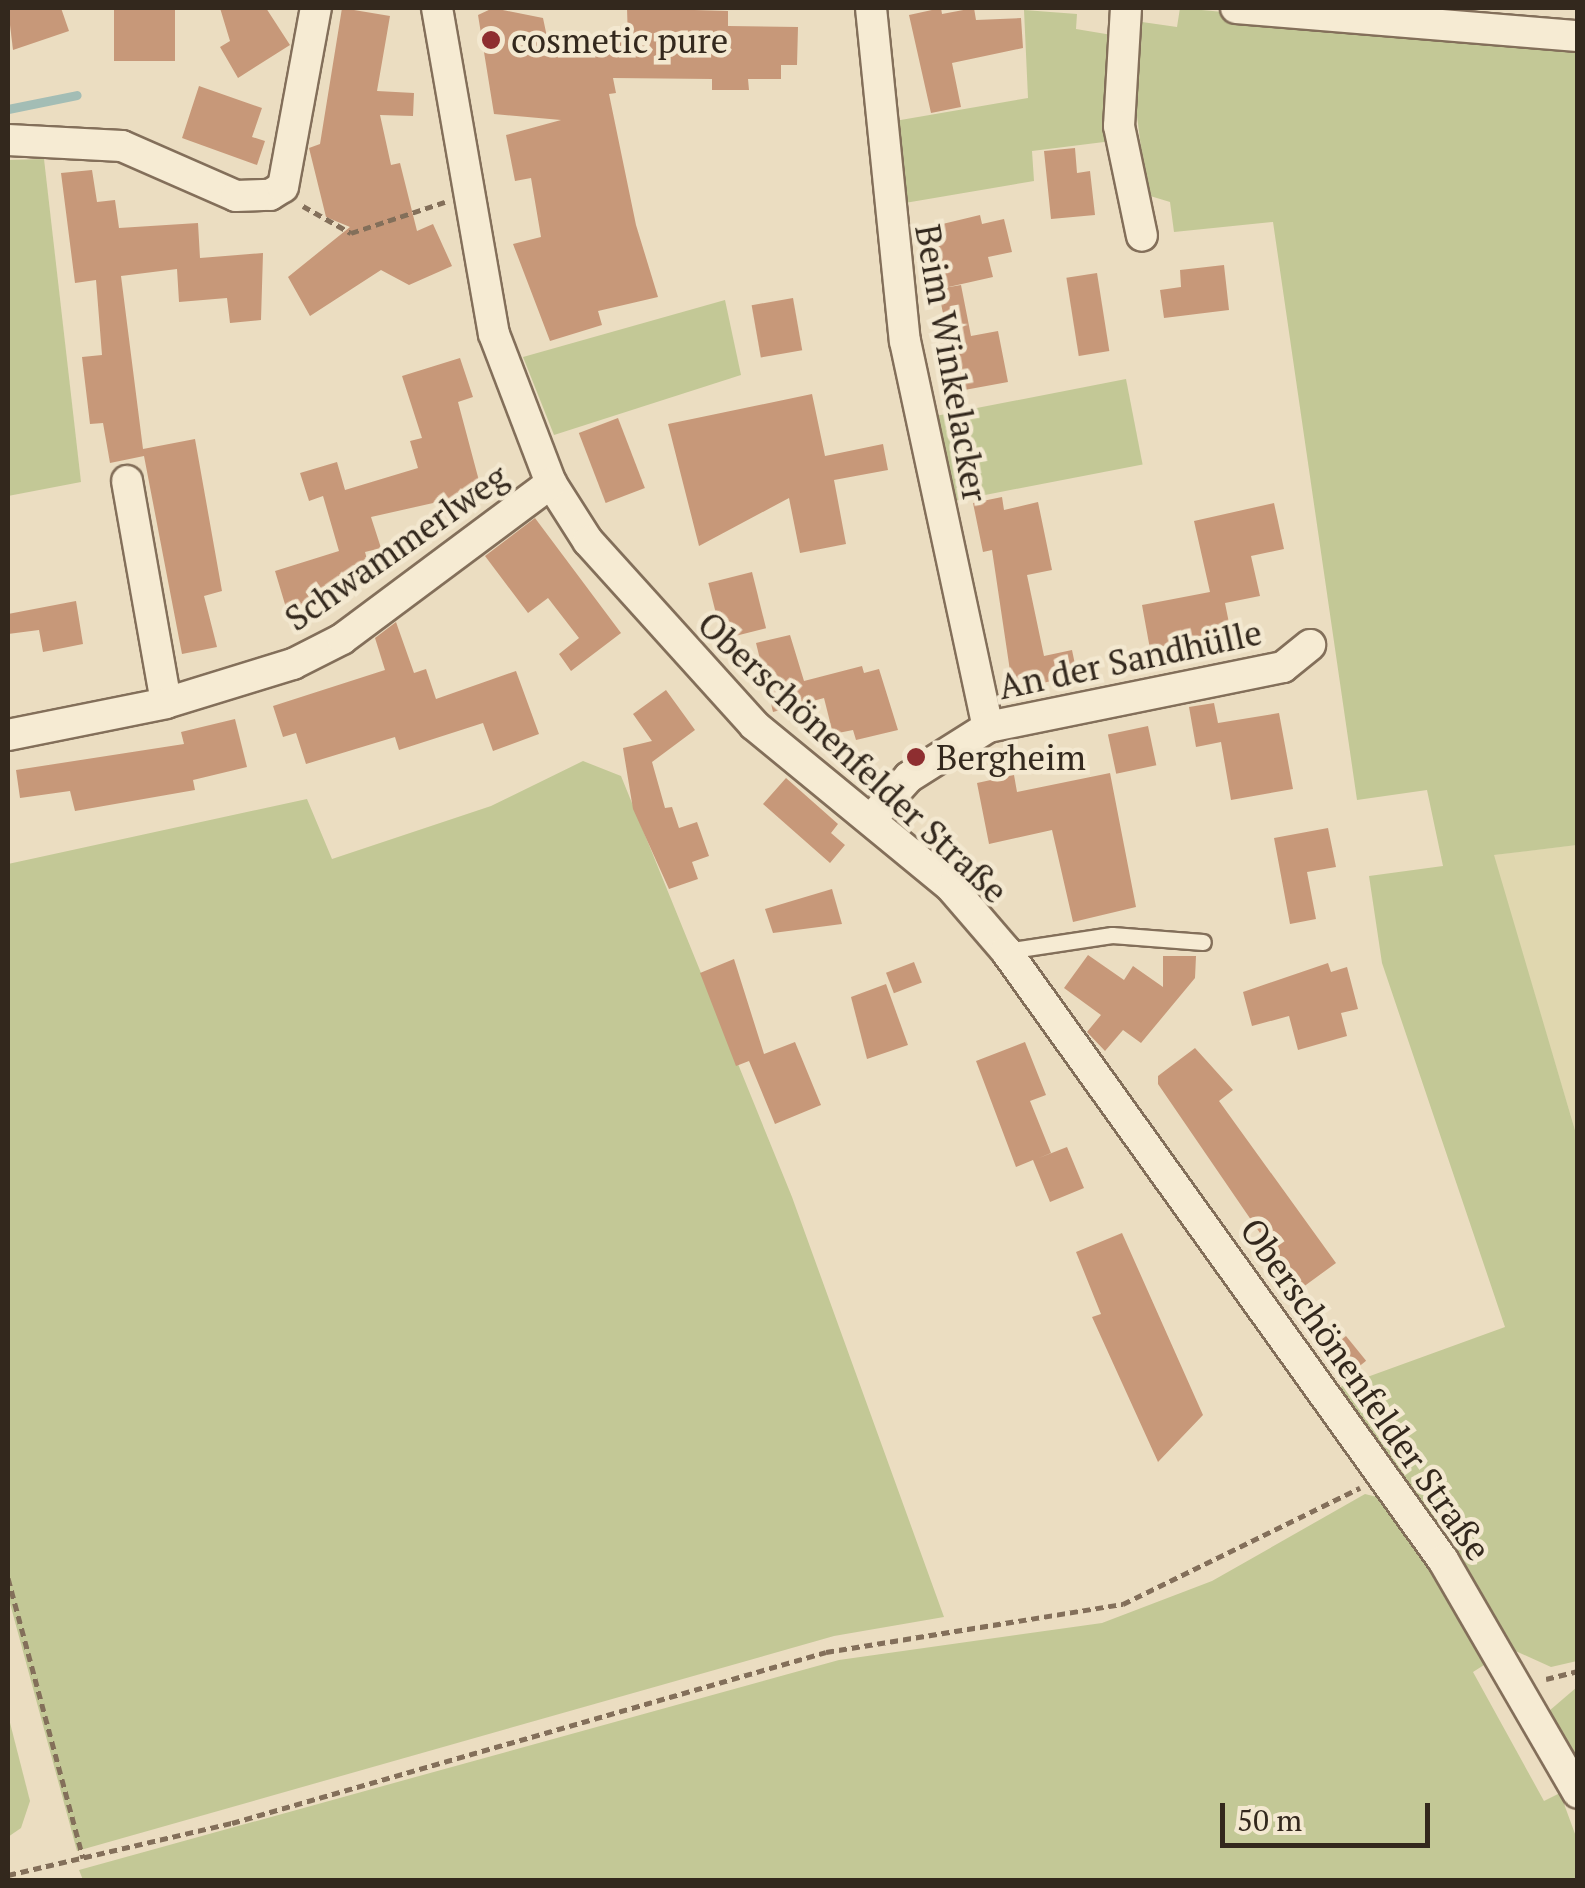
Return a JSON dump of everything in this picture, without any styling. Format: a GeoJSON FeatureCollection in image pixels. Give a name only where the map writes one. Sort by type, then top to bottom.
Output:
{"type":"FeatureCollection","features":[{"type":"Feature","properties":{"kind":"street"},"geometry":{"type":"LineString","coordinates":[[8,140],[122,146],[236,196],[277,191],[316,8]]}},
{"type":"Feature","properties":{"kind":"street","name":"Oberschönenfelder Straße"},"geometry":{"type":"LineString","coordinates":[[437,8],[466,195],[494,334],[551,483],[607,568],[674,644],[754,725],[951,888],[1006,951],[1385,1475],[1502,1656],[1578,1793]]}},
{"type":"Feature","properties":{"kind":"street","name":"Beim Winkelacker"},"geometry":{"type":"LineString","coordinates":[[871,8],[906,341],[988,726]]}},
{"type":"Feature","properties":{"kind":"street"},"geometry":{"type":"LineString","coordinates":[[1126,8],[1120,126],[1142,236]]}},
{"type":"Feature","properties":{"kind":"street"},"geometry":{"type":"LineString","coordinates":[[1236,8],[1578,36]]}},
{"type":"Feature","properties":{"kind":"street"},"geometry":{"type":"LineString","coordinates":[[127,481],[166,703]]}},
{"type":"Feature","properties":{"kind":"street","name":"Schwammerlweg"},"geometry":{"type":"LineString","coordinates":[[8,735],[166,703],[293,664],[342,639],[551,483]]}},
{"type":"Feature","properties":{"kind":"street","name":"An der Sandhülle"},"geometry":{"type":"LineString","coordinates":[[871,820],[909,777],[988,726],[1283,667],[1310,646]]}},
{"type":"Feature","properties":{"kind":"lane"},"geometry":{"type":"LineString","coordinates":[[1006,951],[1112,935],[1202,942]]}},
{"type":"Feature","properties":{"kind":"path"},"geometry":{"type":"LineString","coordinates":[[277,191],[351,233],[466,195]]}},
{"type":"Feature","properties":{"kind":"path"},"geometry":{"type":"LineString","coordinates":[[8,1875],[508,1748],[826,1652],[1123,1604],[1385,1475]]}},
{"type":"Feature","properties":{"kind":"path"},"geometry":{"type":"LineString","coordinates":[[8,1578],[83,1858]]}},
{"type":"Feature","properties":{"kind":"shaded area"},"geometry":{"type":"Polygon","coordinates":[[[1577,845],[1577,1137],[1493,855],[1577,845]]]}},
{"type":"Feature","properties":{"kind":"green space"},"geometry":{"type":"Polygon","coordinates":[[[1180,8],[1577,45],[1577,845],[1494,855],[1577,1137],[1577,1661],[1551,1667],[1511,1649],[1437,1523],[1337,1388],[1505,1327],[1382,963],[1369,876],[1443,866],[1427,790],[1357,800],[1273,222],[1174,232],[1170,202],[1147,195],[1136,108],[1142,22],[1177,27],[1180,8]]]}},
{"type":"Feature","properties":{"kind":"green space"},"geometry":{"type":"Polygon","coordinates":[[[1024,10],[1077,14],[1076,29],[1112,35],[1112,141],[1032,151],[1034,181],[899,204],[889,122],[1028,98],[1024,10]]]}},
{"type":"Feature","properties":{"kind":"green space"},"geometry":{"type":"Polygon","coordinates":[[[44,159],[81,482],[8,496],[8,160],[44,159]]]}},
{"type":"Feature","properties":{"kind":"green space"},"geometry":{"type":"Polygon","coordinates":[[[725,300],[741,375],[554,435],[523,357],[725,300]]]}},
{"type":"Feature","properties":{"kind":"green space"},"geometry":{"type":"Polygon","coordinates":[[[1126,379],[1143,464],[948,502],[932,417],[1126,379]]]}},
{"type":"Feature","properties":{"kind":"green space"},"geometry":{"type":"Polygon","coordinates":[[[583,761],[621,776],[792,1197],[944,1617],[834,1636],[77,1851],[8,1596],[8,864],[307,799],[332,859],[491,806],[583,761]]]}},
{"type":"Feature","properties":{"kind":"green space"},"geometry":{"type":"Polygon","coordinates":[[[1365,1494],[1385,1499],[1455,1603],[1484,1665],[1473,1672],[1544,1801],[1560,1793],[1578,1842],[1577,1880],[83,1880],[79,1870],[839,1660],[1102,1623],[1212,1581],[1365,1494]]]}},
{"type":"Feature","properties":{"kind":"green space"},"geometry":{"type":"Polygon","coordinates":[[[1577,1687],[1577,1768],[1549,1711],[1577,1687]]]}},
{"type":"Feature","properties":{"kind":"green space"},"geometry":{"type":"Polygon","coordinates":[[[8,1715],[30,1801],[21,1828],[8,1837],[8,1715]]]}},
{"type":"Feature","properties":{"kind":"building"},"geometry":{"type":"Polygon","coordinates":[[[8,8],[61,8],[69,31],[13,50],[8,8]]]}},
{"type":"Feature","properties":{"kind":"building"},"geometry":{"type":"Polygon","coordinates":[[[114,8],[175,8],[175,61],[114,61],[114,8]]]}},
{"type":"Feature","properties":{"kind":"building"},"geometry":{"type":"Polygon","coordinates":[[[220,8],[266,8],[290,45],[238,78],[220,47],[230,41],[220,8]]]}},
{"type":"Feature","properties":{"kind":"building"},"geometry":{"type":"Polygon","coordinates":[[[342,8],[390,16],[377,91],[414,93],[413,116],[380,115],[391,165],[400,163],[417,231],[433,224],[452,266],[409,285],[381,270],[310,316],[288,277],[350,227],[326,217],[309,148],[320,144],[342,8]]]}},
{"type":"Feature","properties":{"kind":"building"},"geometry":{"type":"Polygon","coordinates":[[[493,8],[543,18],[551,56],[628,41],[627,8],[728,11],[728,26],[798,27],[797,65],[781,65],[781,79],[748,79],[749,90],[712,90],[712,79],[613,78],[616,93],[609,94],[636,225],[658,297],[598,311],[602,325],[550,341],[513,244],[541,237],[531,178],[515,181],[506,135],[561,120],[494,114],[478,15],[493,8]]]}},
{"type":"Feature","properties":{"kind":"building"},"geometry":{"type":"Polygon","coordinates":[[[941,8],[942,14],[974,8],[976,20],[1021,18],[1023,48],[952,63],[961,107],[931,113],[909,15],[941,8]]]}},
{"type":"Feature","properties":{"kind":"building"},"geometry":{"type":"Polygon","coordinates":[[[199,86],[262,108],[252,137],[265,141],[257,165],[182,138],[199,86]]]}},
{"type":"Feature","properties":{"kind":"building"},"geometry":{"type":"Polygon","coordinates":[[[1075,148],[1077,173],[1090,171],[1095,215],[1051,219],[1044,151],[1075,148]]]}},
{"type":"Feature","properties":{"kind":"building"},"geometry":{"type":"Polygon","coordinates":[[[92,170],[97,202],[115,200],[119,228],[198,223],[200,258],[263,253],[261,320],[230,323],[227,298],[179,302],[177,269],[121,276],[143,449],[195,439],[222,591],[204,596],[217,647],[182,654],[144,456],[110,463],[103,423],[90,424],[82,357],[102,355],[96,280],[75,283],[61,173],[92,170]]]}},
{"type":"Feature","properties":{"kind":"building"},"geometry":{"type":"Polygon","coordinates":[[[980,215],[982,224],[1004,219],[1012,252],[988,257],[993,277],[944,288],[930,227],[980,215]]]}},
{"type":"Feature","properties":{"kind":"building"},"geometry":{"type":"Polygon","coordinates":[[[1224,265],[1229,310],[1164,318],[1160,290],[1181,287],[1180,270],[1224,265]]]}},
{"type":"Feature","properties":{"kind":"building"},"geometry":{"type":"Polygon","coordinates":[[[1097,273],[1109,351],[1079,356],[1066,278],[1097,273]]]}},
{"type":"Feature","properties":{"kind":"building"},"geometry":{"type":"Polygon","coordinates":[[[961,285],[971,336],[998,331],[1008,382],[959,391],[938,289],[961,285]]]}},
{"type":"Feature","properties":{"kind":"building"},"geometry":{"type":"Polygon","coordinates":[[[793,298],[802,350],[761,357],[752,305],[793,298]]]}},
{"type":"Feature","properties":{"kind":"building"},"geometry":{"type":"Polygon","coordinates":[[[460,358],[473,397],[458,402],[482,492],[371,517],[381,548],[365,552],[372,577],[287,611],[275,571],[339,551],[323,496],[309,501],[300,473],[337,462],[345,490],[418,468],[410,441],[422,438],[402,376],[460,358]]]}},
{"type":"Feature","properties":{"kind":"building"},"geometry":{"type":"Polygon","coordinates":[[[812,394],[825,456],[883,444],[888,470],[834,480],[846,544],[800,553],[789,498],[699,546],[668,424],[812,394]]]}},
{"type":"Feature","properties":{"kind":"building"},"geometry":{"type":"Polygon","coordinates":[[[618,418],[645,488],[606,503],[579,433],[618,418]]]}},
{"type":"Feature","properties":{"kind":"building"},"geometry":{"type":"Polygon","coordinates":[[[1002,497],[1004,510],[1038,502],[1052,570],[1027,575],[1044,656],[1072,650],[1077,674],[1013,691],[992,550],[983,552],[973,503],[1002,497]]]}},
{"type":"Feature","properties":{"kind":"building"},"geometry":{"type":"Polygon","coordinates":[[[1274,503],[1284,549],[1251,556],[1260,596],[1225,603],[1231,633],[1150,649],[1142,605],[1210,592],[1194,521],[1274,503]]]}},
{"type":"Feature","properties":{"kind":"building"},"geometry":{"type":"Polygon","coordinates":[[[535,518],[621,633],[571,671],[559,654],[579,638],[548,598],[528,613],[485,556],[535,518]]]}},
{"type":"Feature","properties":{"kind":"building"},"geometry":{"type":"Polygon","coordinates":[[[752,572],[766,628],[722,639],[708,583],[752,572]]]}},
{"type":"Feature","properties":{"kind":"building"},"geometry":{"type":"Polygon","coordinates":[[[76,601],[83,644],[43,652],[39,630],[8,634],[8,614],[76,601]]]}},
{"type":"Feature","properties":{"kind":"building"},"geometry":{"type":"Polygon","coordinates":[[[396,622],[414,673],[426,669],[436,699],[516,671],[539,734],[493,751],[483,723],[399,750],[395,737],[306,764],[296,733],[283,737],[273,706],[385,670],[375,638],[396,622]]]}},
{"type":"Feature","properties":{"kind":"building"},"geometry":{"type":"Polygon","coordinates":[[[790,635],[804,681],[862,666],[864,673],[879,669],[898,730],[856,740],[853,730],[833,734],[824,698],[773,712],[756,643],[790,635]]]}},
{"type":"Feature","properties":{"kind":"building"},"geometry":{"type":"Polygon","coordinates":[[[666,690],[695,730],[652,762],[665,808],[672,807],[679,828],[697,822],[709,856],[692,862],[698,879],[669,889],[633,809],[623,748],[652,741],[633,714],[666,690]]]}},
{"type":"Feature","properties":{"kind":"building"},"geometry":{"type":"Polygon","coordinates":[[[1214,703],[1218,723],[1279,713],[1293,789],[1231,800],[1221,742],[1196,747],[1189,707],[1214,703]]]}},
{"type":"Feature","properties":{"kind":"building"},"geometry":{"type":"Polygon","coordinates":[[[235,719],[247,767],[193,780],[195,790],[75,811],[70,791],[20,798],[16,770],[184,744],[181,732],[235,719]]]}},
{"type":"Feature","properties":{"kind":"building"},"geometry":{"type":"Polygon","coordinates":[[[1148,726],[1156,765],[1116,774],[1108,735],[1148,726]]]}},
{"type":"Feature","properties":{"kind":"building"},"geometry":{"type":"Polygon","coordinates":[[[1110,773],[1136,907],[1073,922],[1052,830],[989,844],[977,783],[1014,775],[1017,792],[1110,773]]]}},
{"type":"Feature","properties":{"kind":"building"},"geometry":{"type":"Polygon","coordinates":[[[786,778],[838,824],[831,833],[845,845],[830,863],[763,804],[786,778]]]}},
{"type":"Feature","properties":{"kind":"building"},"geometry":{"type":"Polygon","coordinates":[[[1328,828],[1336,867],[1307,872],[1316,919],[1290,924],[1274,838],[1328,828]]]}},
{"type":"Feature","properties":{"kind":"building"},"geometry":{"type":"Polygon","coordinates":[[[832,889],[842,924],[773,933],[765,909],[832,889]]]}},
{"type":"Feature","properties":{"kind":"building"},"geometry":{"type":"Polygon","coordinates":[[[1088,955],[1124,980],[1133,966],[1163,987],[1163,956],[1196,956],[1195,978],[1141,1043],[1123,1030],[1105,1051],[1087,1032],[1101,1015],[1064,988],[1088,955]]]}},
{"type":"Feature","properties":{"kind":"building"},"geometry":{"type":"Polygon","coordinates":[[[734,959],[764,1054],[795,1042],[821,1105],[775,1124],[749,1061],[736,1066],[700,973],[734,959]]]}},
{"type":"Feature","properties":{"kind":"building"},"geometry":{"type":"Polygon","coordinates":[[[914,962],[922,983],[894,993],[886,973],[914,962]]]}},
{"type":"Feature","properties":{"kind":"building"},"geometry":{"type":"Polygon","coordinates":[[[1328,963],[1331,972],[1347,967],[1358,1009],[1341,1013],[1347,1036],[1298,1050],[1289,1016],[1252,1026],[1243,992],[1328,963]]]}},
{"type":"Feature","properties":{"kind":"building"},"geometry":{"type":"Polygon","coordinates":[[[886,984],[908,1045],[867,1059],[851,997],[886,984]]]}},
{"type":"Feature","properties":{"kind":"building"},"geometry":{"type":"Polygon","coordinates":[[[1025,1042],[1046,1095],[1030,1101],[1051,1153],[1039,1158],[1067,1147],[1084,1188],[1050,1202],[1033,1160],[1016,1167],[976,1061],[1025,1042]]]}},
{"type":"Feature","properties":{"kind":"building"},"geometry":{"type":"Polygon","coordinates":[[[1195,1048],[1233,1090],[1219,1101],[1336,1263],[1299,1290],[1158,1084],[1158,1076],[1195,1048]]]}},
{"type":"Feature","properties":{"kind":"building"},"geometry":{"type":"Polygon","coordinates":[[[1122,1233],[1203,1415],[1158,1462],[1092,1317],[1101,1314],[1076,1252],[1122,1233]]]}},
{"type":"Feature","properties":{"kind":"building"},"geometry":{"type":"Polygon","coordinates":[[[1346,1336],[1366,1361],[1347,1377],[1327,1352],[1346,1336]]]}},
{"type":"Feature","properties":{"kind":"waterway"},"geometry":{"type":"LineString","coordinates":[[8,109],[77,95]]}},
{"type":"Feature","properties":{"kind":"place","name":"cosmetic pure"},"geometry":{"type":"Point","coordinates":[491,40]}},
{"type":"Feature","properties":{"kind":"place","name":"Bergheim"},"geometry":{"type":"Point","coordinates":[916,757]}}]}
